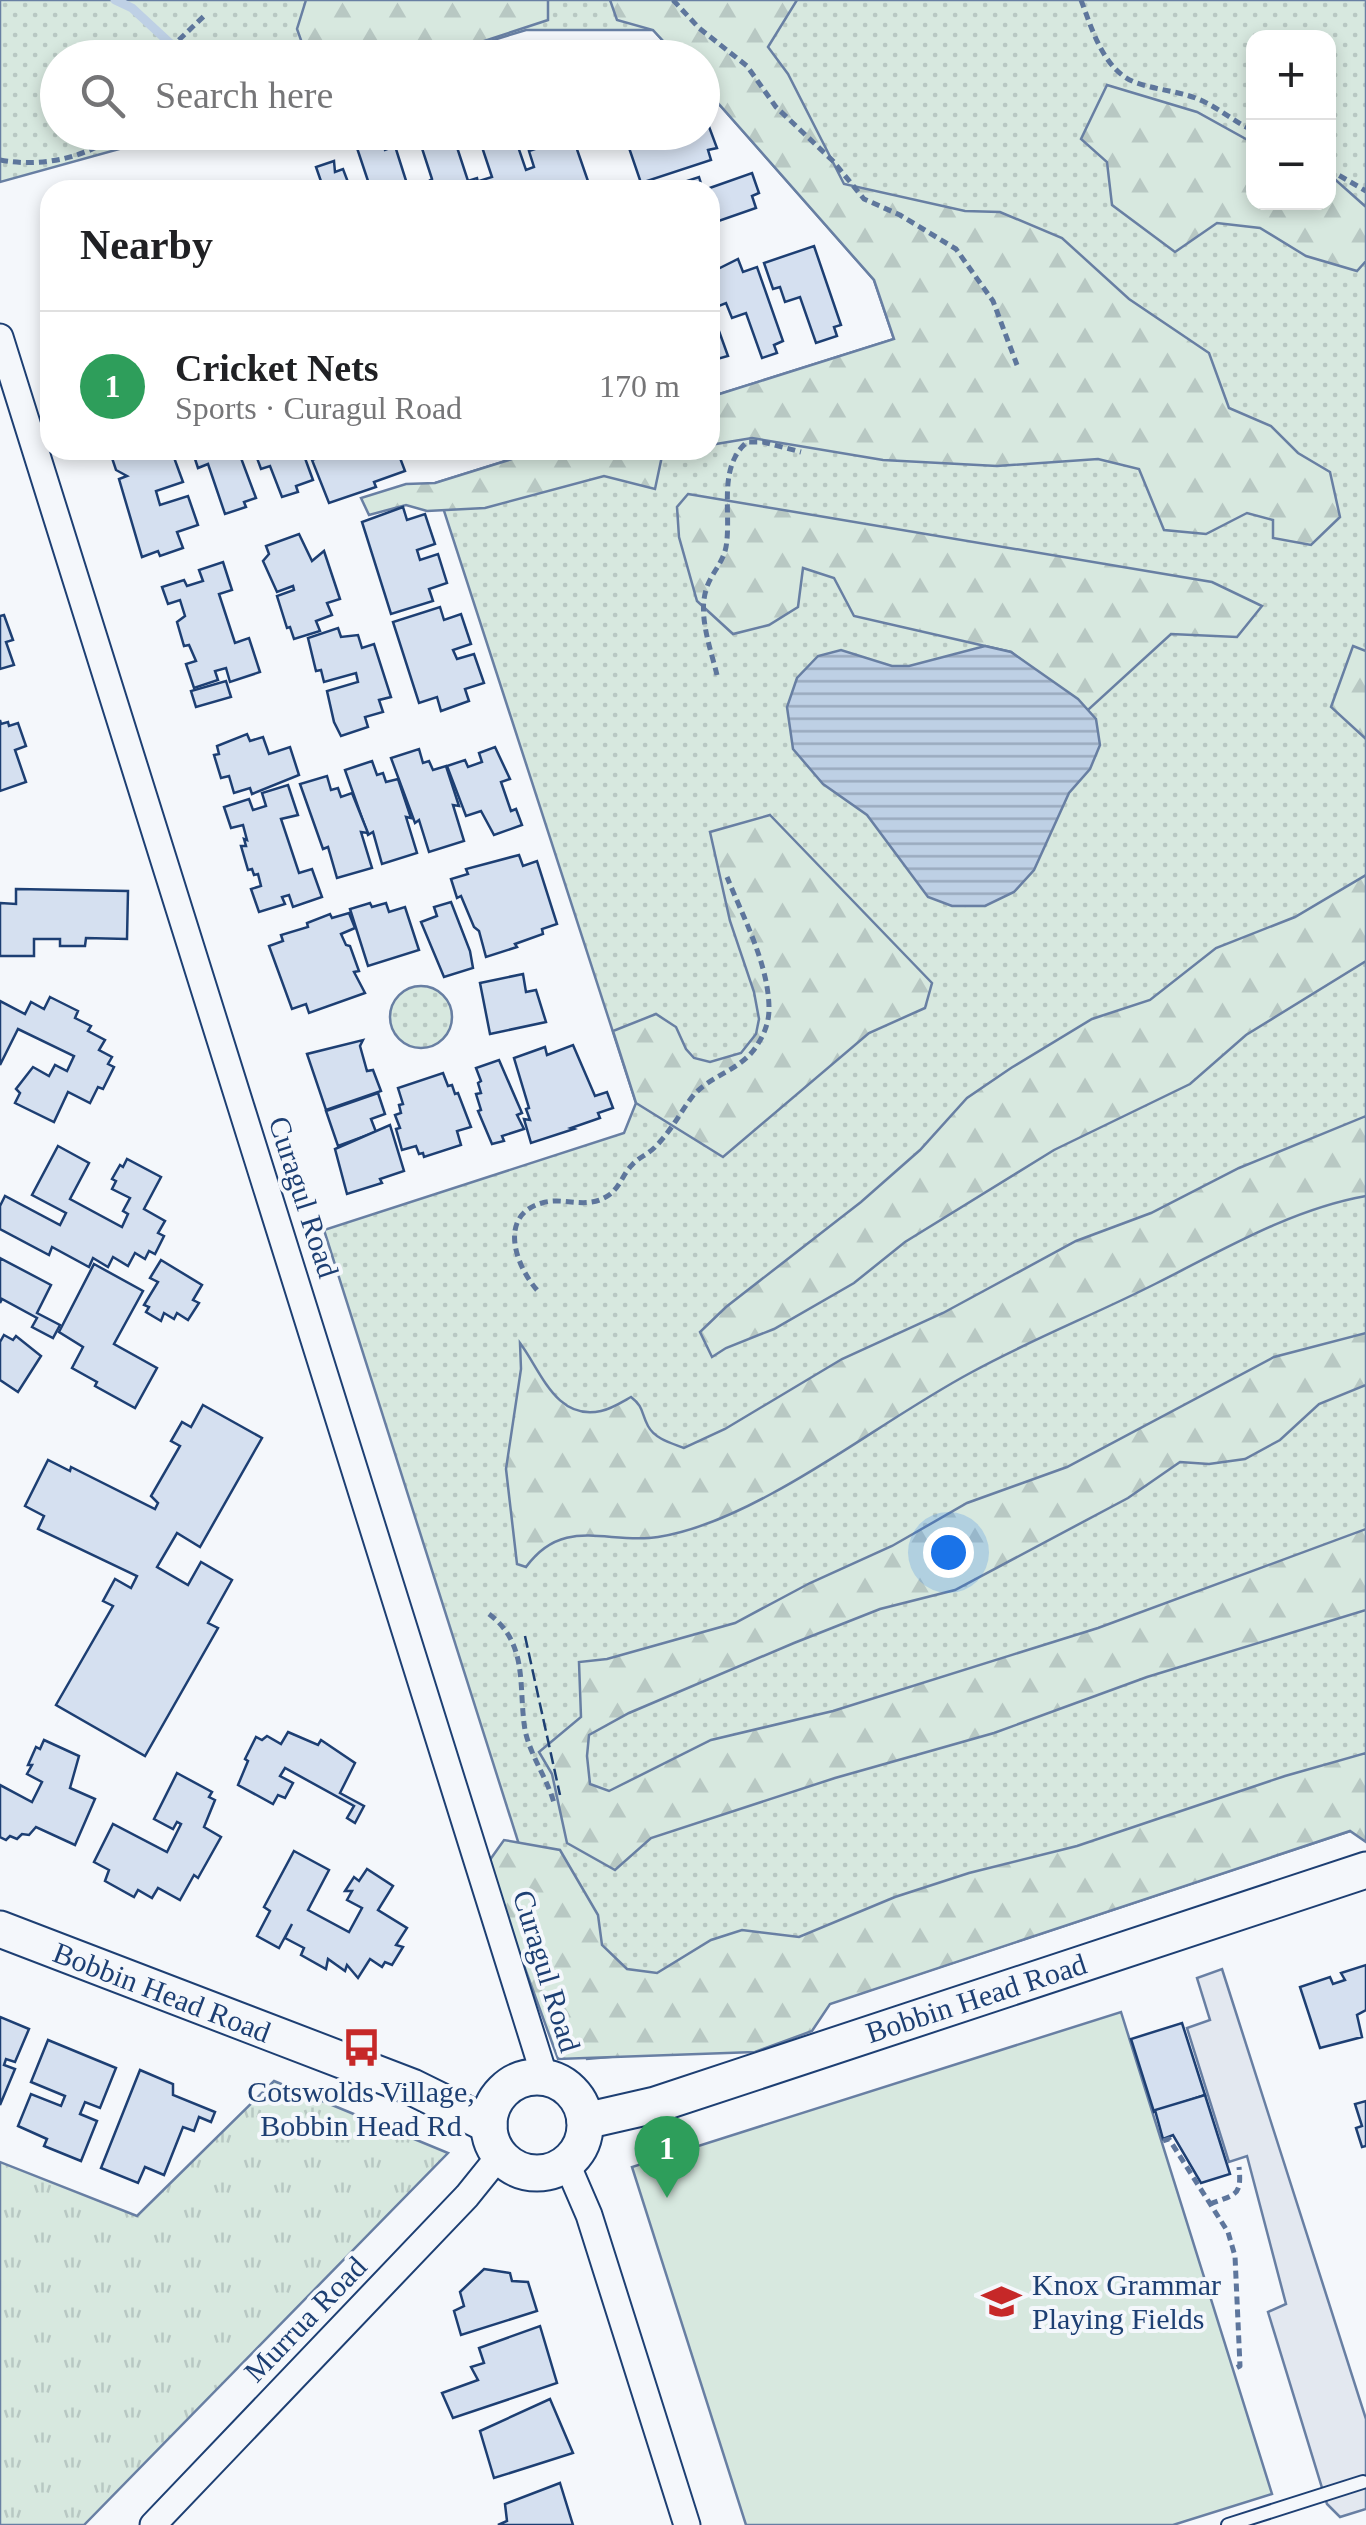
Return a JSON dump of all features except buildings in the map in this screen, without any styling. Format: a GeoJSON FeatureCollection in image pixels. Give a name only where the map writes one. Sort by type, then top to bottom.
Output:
{"type":"FeatureCollection","features":[{"type":"Feature","properties":{"kind":"main road","name":"Bobbin Head Road"},"geometry":{"type":"LineString","coordinates":[[585,2121],[655,2105],[1366,1870]]}},
{"type":"Feature","properties":{"kind":"main road","name":"Bobbin Head Road"},"geometry":{"type":"LineString","coordinates":[[0,1929],[412,2087],[494,2140]]}},
{"type":"Feature","properties":{"kind":"main road"},"geometry":{"type":"LineString","coordinates":[[545,2078],[573,2092],[582,2106],[584,2137],[567,2164],[533,2173],[511,2166],[494,2140],[492,2109],[500,2094],[513,2084],[545,2078]]}},
{"type":"Feature","properties":{"kind":"street","name":"Curagul Road"},"geometry":{"type":"LineString","coordinates":[[0,337],[545,2078]]}},
{"type":"Feature","properties":{"kind":"street","name":"Murrua Road"},"geometry":{"type":"LineString","coordinates":[[153,2525],[467,2196],[494,2140]]}},
{"type":"Feature","properties":{"kind":"street"},"geometry":{"type":"LineString","coordinates":[[567,2164],[589,2215],[687,2525]]}},
{"type":"Feature","properties":{"kind":"lane"},"geometry":{"type":"LineString","coordinates":[[1228,2525],[1363,2482]]}},
{"type":"Feature","properties":{"kind":"path"},"geometry":{"type":"LineString","coordinates":[[673,0],[714,40]]}},
{"type":"Feature","properties":{"kind":"path"},"geometry":{"type":"LineString","coordinates":[[1081,0],[1102,51],[1133,82],[1202,100],[1246,127]]}},
{"type":"Feature","properties":{"kind":"path"},"geometry":{"type":"LineString","coordinates":[[176,40],[204,16]]}},
{"type":"Feature","properties":{"kind":"path"},"geometry":{"type":"LineString","coordinates":[[720,45],[746,66],[776,107],[832,161],[864,199],[900,215],[956,250],[993,301],[1017,365]]}},
{"type":"Feature","properties":{"kind":"path"},"geometry":{"type":"LineString","coordinates":[[0,160],[39,163],[70,159],[93,150]]}},
{"type":"Feature","properties":{"kind":"path"},"geometry":{"type":"LineString","coordinates":[[1336,173],[1366,191]]}},
{"type":"Feature","properties":{"kind":"path"},"geometry":{"type":"LineString","coordinates":[[717,675],[705,625],[706,590],[726,548],[729,473],[736,452],[747,442],[801,452]]}},
{"type":"Feature","properties":{"kind":"path"},"geometry":{"type":"LineString","coordinates":[[537,1290],[523,1274],[515,1254],[513,1230],[525,1211],[545,1202],[591,1204],[610,1194],[632,1165],[653,1150],[678,1122],[693,1096],[713,1079],[734,1070],[765,1034],[770,1010],[765,980],[728,878]]}},
{"type":"Feature","properties":{"kind":"path"},"geometry":{"type":"LineString","coordinates":[[489,1614],[512,1638],[516,1649],[524,1686],[526,1734],[548,1779],[554,1803]]}},
{"type":"Feature","properties":{"kind":"path"},"geometry":{"type":"LineString","coordinates":[[1163,2141],[1169,2139],[1228,2232],[1236,2256],[1240,2366],[1234,2369]]}},
{"type":"Feature","properties":{"kind":"path"},"geometry":{"type":"LineString","coordinates":[[1210,2204],[1238,2192],[1239,2166]]}},
{"type":"Feature","properties":{"kind":"green space"},"geometry":{"type":"Polygon","coordinates":[[[0,0],[1366,0],[1366,1826],[756,2028],[644,2054],[587,2059],[324,1230],[624,1133],[636,1103],[435,483],[509,460],[720,460],[720,394],[894,339],[874,280],[720,105],[720,40],[662,40],[653,30],[526,30],[494,40],[40,40],[40,150],[116,150],[0,182],[0,0]]]}},
{"type":"Feature","properties":{"kind":"green space"},"geometry":{"type":"Polygon","coordinates":[[[306,0],[548,0],[548,20],[487,40],[301,40],[297,29],[306,0]]]}},
{"type":"Feature","properties":{"kind":"green space"},"geometry":{"type":"Polygon","coordinates":[[[610,0],[797,0],[768,47],[788,74],[844,184],[965,211],[1000,212],[1062,238],[1129,299],[1209,353],[1229,408],[1271,426],[1298,453],[1330,472],[1340,517],[1311,545],[1273,538],[1273,520],[1247,513],[1206,534],[1164,530],[1139,469],[1098,459],[997,466],[883,460],[752,438],[720,443],[720,394],[894,339],[874,280],[720,105],[720,40],[662,40],[653,30],[617,20],[610,0]]]}},
{"type":"Feature","properties":{"kind":"green space"},"geometry":{"type":"Polygon","coordinates":[[[1107,85],[1197,112],[1246,139],[1246,210],[1336,210],[1336,180],[1366,207],[1366,261],[1357,271],[1306,256],[1260,228],[1217,223],[1175,252],[1112,205],[1107,162],[1081,139],[1107,85]]]}},
{"type":"Feature","properties":{"kind":"green space"},"geometry":{"type":"Polygon","coordinates":[[[509,460],[661,460],[655,489],[604,476],[485,508],[427,511],[406,505],[369,515],[361,498],[406,484],[435,483],[509,460]]]}},
{"type":"Feature","properties":{"kind":"green space"},"geometry":{"type":"Polygon","coordinates":[[[688,494],[1212,582],[1262,606],[1237,637],[1171,634],[1088,710],[1011,652],[854,616],[834,578],[803,568],[798,607],[769,625],[733,634],[697,601],[679,537],[677,507],[688,494]]]}},
{"type":"Feature","properties":{"kind":"green space"},"geometry":{"type":"Polygon","coordinates":[[[1353,646],[1366,651],[1366,739],[1331,707],[1353,646]]]}},
{"type":"Feature","properties":{"kind":"green space"},"geometry":{"type":"Polygon","coordinates":[[[770,815],[932,983],[925,1008],[869,1033],[723,1157],[636,1103],[613,1031],[656,1014],[676,1027],[694,1058],[710,1062],[741,1053],[756,1034],[759,1019],[754,992],[730,921],[710,832],[770,815]]]}},
{"type":"Feature","properties":{"kind":"green space"},"geometry":{"type":"Polygon","coordinates":[[[1366,875],[1366,961],[1246,1035],[1190,1084],[1054,1150],[905,1242],[854,1283],[774,1329],[712,1357],[700,1332],[726,1307],[861,1202],[920,1150],[967,1098],[1092,1019],[1150,1000],[1216,948],[1295,917],[1366,875]]]}},
{"type":"Feature","properties":{"kind":"green space"},"geometry":{"type":"Polygon","coordinates":[[[421,986],[443,995],[452,1017],[443,1039],[421,1048],[399,1039],[390,1017],[399,995],[421,986]]]}},
{"type":"Feature","properties":{"kind":"green space"},"geometry":{"type":"Polygon","coordinates":[[[1366,1116],[1366,1196],[1311,1210],[1258,1232],[995,1360],[946,1386],[796,1480],[731,1514],[658,1537],[571,1537],[541,1551],[526,1567],[517,1564],[506,1469],[521,1369],[520,1343],[552,1391],[572,1409],[601,1411],[631,1397],[655,1434],[684,1448],[725,1429],[842,1359],[943,1313],[1076,1241],[1151,1213],[1239,1168],[1366,1116]]]}},
{"type":"Feature","properties":{"kind":"green space"},"geometry":{"type":"Polygon","coordinates":[[[1366,1333],[1366,1385],[1319,1404],[1280,1440],[1245,1459],[1209,1464],[1180,1462],[1128,1498],[955,1590],[880,1609],[629,1713],[589,1735],[590,1784],[609,1791],[711,1740],[833,1711],[1098,1628],[1366,1529],[1366,1610],[1147,1677],[994,1733],[835,1778],[651,1838],[615,1870],[567,1843],[552,1774],[539,1752],[581,1717],[579,1662],[607,1659],[735,1623],[892,1546],[967,1503],[1067,1467],[1274,1357],[1366,1333]]]}},
{"type":"Feature","properties":{"kind":"green space"},"geometry":{"type":"Polygon","coordinates":[[[1366,1753],[1366,1842],[1350,1831],[830,2004],[812,2031],[755,2052],[558,2059],[487,1864],[504,1840],[560,1850],[598,1915],[602,1945],[627,1969],[657,1973],[711,1940],[742,1930],[799,1937],[895,1897],[969,1873],[1077,1846],[1366,1753]]]}},
{"type":"Feature","properties":{"kind":"green space","name":"Knox Grammar Playing Fields"},"geometry":{"type":"Polygon","coordinates":[[[1121,2012],[1272,2494],[1173,2525],[746,2525],[632,2167],[1121,2012]]]}},
{"type":"Feature","properties":{"kind":"green space"},"geometry":{"type":"Polygon","coordinates":[[[274,2081],[448,2153],[84,2525],[0,2525],[0,2162],[137,2216],[274,2081]]]}},
{"type":"Feature","properties":{"kind":"shaded area"},"geometry":{"type":"Polygon","coordinates":[[[1222,1969],[1366,2419],[1366,2509],[1340,2517],[1327,2504],[1268,2312],[1286,2304],[1247,2156],[1229,2162],[1187,2028],[1210,2020],[1197,1978],[1222,1969]]]}},
{"type":"Feature","properties":{"kind":"water"},"geometry":{"type":"Polygon","coordinates":[[[985,646],[1011,652],[1078,699],[1096,719],[1100,745],[1090,769],[1069,793],[1034,870],[1014,892],[985,906],[952,906],[928,897],[867,815],[823,784],[793,749],[787,707],[797,678],[818,656],[841,650],[892,666],[909,666],[985,646]]]}},
{"type":"Feature","properties":{"kind":"waterway"},"geometry":{"type":"LineString","coordinates":[[115,0],[132,8],[167,40]]}},
{"type":"Feature","properties":{"kind":"fence"},"geometry":{"type":"LineString","coordinates":[[525,1636],[560,1795]]}},
{"type":"Feature","properties":{"kind":"place","name":"Cotswolds Village, Bobbin Head Rd"},"geometry":{"type":"Point","coordinates":[361,2047]}},
{"type":"Feature","properties":{"kind":"place","name":"Cricket Nets"},"geometry":{"type":"Point","coordinates":[667,2198]}},
{"type":"Feature","properties":{"kind":"place","name":"Knox Grammar Playing Fields"},"geometry":{"type":"Point","coordinates":[1002,2301]}}]}
